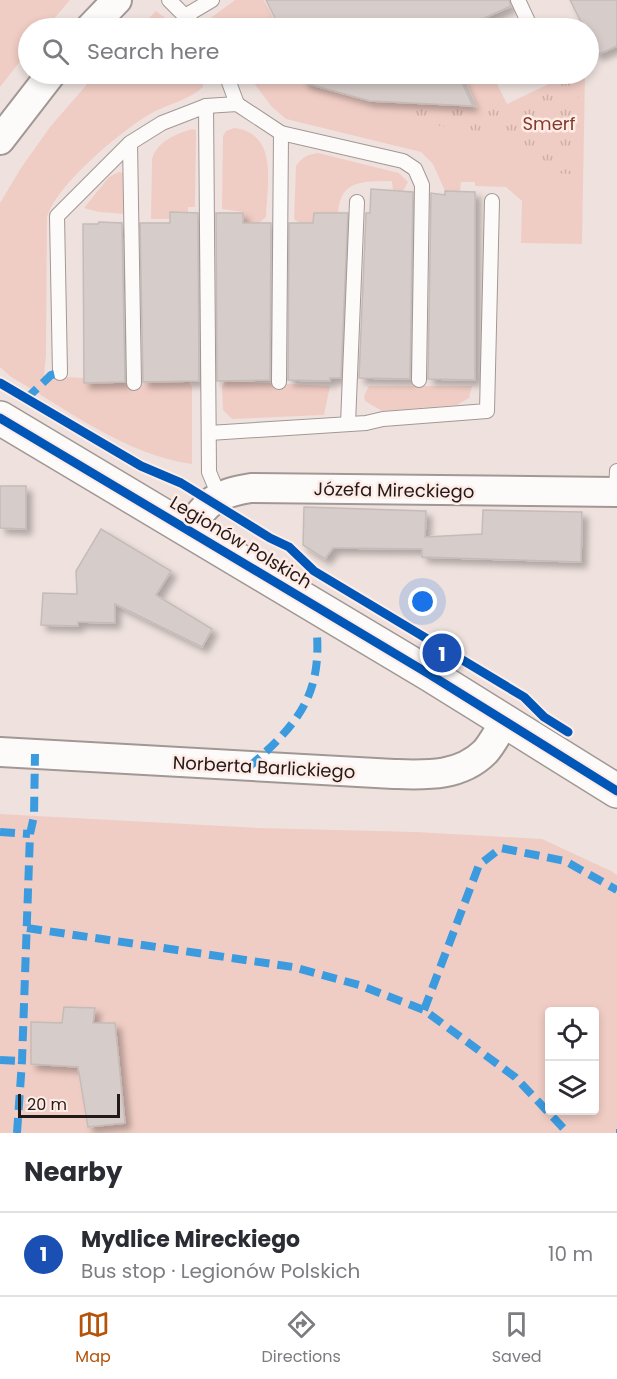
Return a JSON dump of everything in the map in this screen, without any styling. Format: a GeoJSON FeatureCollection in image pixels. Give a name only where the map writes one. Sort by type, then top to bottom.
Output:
{"type":"FeatureCollection","features":[{"type":"Feature","properties":{"kind":"street"},"geometry":{"type":"LineString","coordinates":[[100,18],[117,0]]}},
{"type":"Feature","properties":{"kind":"street"},"geometry":{"type":"LineString","coordinates":[[0,140],[43,84]]}},
{"type":"Feature","properties":{"kind":"street","name":"Legionów Polskich"},"geometry":{"type":"LineString","coordinates":[[0,418],[506,720],[617,791]]}},
{"type":"Feature","properties":{"kind":"street","name":"Józefa Mireckiego"},"geometry":{"type":"LineString","coordinates":[[188,531],[204,507],[219,496],[251,488],[617,485]]}},
{"type":"Feature","properties":{"kind":"street","name":"Norberta Barlickiego"},"geometry":{"type":"LineString","coordinates":[[0,752],[429,775],[448,773],[474,761],[486,750],[506,720]]}},
{"type":"Feature","properties":{"kind":"lane"},"geometry":{"type":"LineString","coordinates":[[169,0],[185,16],[212,0]]}},
{"type":"Feature","properties":{"kind":"lane"},"geometry":{"type":"LineString","coordinates":[[518,0],[526,18]]}},
{"type":"Feature","properties":{"kind":"lane"},"geometry":{"type":"LineString","coordinates":[[230,84],[237,104],[281,133],[403,161],[415,169],[422,185],[419,380]]}},
{"type":"Feature","properties":{"kind":"lane"},"geometry":{"type":"LineString","coordinates":[[60,373],[57,216],[130,143],[162,123],[206,106],[237,104]]}},
{"type":"Feature","properties":{"kind":"lane"},"geometry":{"type":"LineString","coordinates":[[206,106],[209,472],[219,496]]}},
{"type":"Feature","properties":{"kind":"lane"},"geometry":{"type":"LineString","coordinates":[[279,382],[281,133]]}},
{"type":"Feature","properties":{"kind":"lane"},"geometry":{"type":"LineString","coordinates":[[130,143],[134,383]]}},
{"type":"Feature","properties":{"kind":"lane"},"geometry":{"type":"LineString","coordinates":[[209,433],[348,424],[487,411],[492,201]]}},
{"type":"Feature","properties":{"kind":"lane"},"geometry":{"type":"LineString","coordinates":[[348,424],[357,202]]}},
{"type":"Feature","properties":{"kind":"green space"},"geometry":{"type":"Polygon","coordinates":[[[0,0],[70,0],[55,18],[18,18],[18,64],[0,87],[0,0]]]}},
{"type":"Feature","properties":{"kind":"green space"},"geometry":{"type":"Polygon","coordinates":[[[235,0],[264,0],[273,18],[211,18],[235,0]]]}},
{"type":"Feature","properties":{"kind":"green space"},"geometry":{"type":"Polygon","coordinates":[[[156,11],[165,18],[149,18],[156,11]]]}},
{"type":"Feature","properties":{"kind":"green space"},"geometry":{"type":"Polygon","coordinates":[[[87,84],[203,84],[203,87],[191,96],[150,114],[107,146],[62,191],[52,205],[47,218],[44,376],[84,378],[85,383],[188,381],[192,387],[192,464],[144,451],[98,430],[11,377],[0,367],[0,203],[50,127],[87,84]]]}},
{"type":"Feature","properties":{"kind":"green space"},"geometry":{"type":"Polygon","coordinates":[[[255,84],[303,84],[478,108],[467,84],[497,84],[507,104],[549,84],[585,84],[582,244],[521,243],[522,201],[506,187],[475,186],[475,182],[461,182],[460,192],[445,191],[433,164],[421,152],[286,119],[272,107],[255,84]]]}},
{"type":"Feature","properties":{"kind":"green space","name":"Smerf"},"geometry":{"type":"Polygon","coordinates":[[[559,84],[579,84],[578,174],[538,173],[522,138],[414,122],[385,96],[479,109],[510,109],[559,84]]]}},
{"type":"Feature","properties":{"kind":"green space"},"geometry":{"type":"Polygon","coordinates":[[[234,128],[248,132],[258,139],[264,150],[268,176],[266,217],[259,223],[243,223],[243,212],[222,209],[223,136],[226,131],[234,128]]]}},
{"type":"Feature","properties":{"kind":"green space"},"geometry":{"type":"Polygon","coordinates":[[[192,129],[196,130],[195,207],[188,207],[188,213],[170,212],[170,219],[151,219],[154,153],[168,139],[192,129]]]}},
{"type":"Feature","properties":{"kind":"green space"},"geometry":{"type":"Polygon","coordinates":[[[318,153],[399,173],[408,182],[403,191],[393,191],[392,181],[355,184],[343,194],[338,214],[314,213],[313,223],[300,223],[294,219],[296,166],[305,157],[318,153]]]}},
{"type":"Feature","properties":{"kind":"green space"},"geometry":{"type":"Polygon","coordinates":[[[119,172],[123,173],[124,177],[125,214],[84,208],[109,177],[119,172]]]}},
{"type":"Feature","properties":{"kind":"green space"},"geometry":{"type":"Polygon","coordinates":[[[225,381],[330,386],[324,415],[232,419],[223,410],[222,387],[225,381]]]}},
{"type":"Feature","properties":{"kind":"green space"},"geometry":{"type":"Polygon","coordinates":[[[369,386],[472,386],[469,398],[457,405],[382,411],[365,401],[364,396],[369,386]]]}},
{"type":"Feature","properties":{"kind":"green space"},"geometry":{"type":"Polygon","coordinates":[[[0,814],[260,828],[416,832],[542,839],[611,871],[617,875],[617,1133],[0,1133],[0,814]]]}},
{"type":"Feature","properties":{"kind":"building"},"geometry":{"type":"Polygon","coordinates":[[[266,0],[509,0],[511,6],[484,18],[275,18],[266,0]]]}},
{"type":"Feature","properties":{"kind":"building"},"geometry":{"type":"Polygon","coordinates":[[[570,0],[617,0],[617,46],[599,54],[599,18],[579,18],[570,0]]]}},
{"type":"Feature","properties":{"kind":"building"},"geometry":{"type":"Polygon","coordinates":[[[309,84],[463,84],[473,106],[370,101],[309,84]]]}},
{"type":"Feature","properties":{"kind":"building"},"geometry":{"type":"Polygon","coordinates":[[[371,189],[413,192],[410,379],[359,378],[366,213],[370,213],[371,189]]]}},
{"type":"Feature","properties":{"kind":"building"},"geometry":{"type":"Polygon","coordinates":[[[445,191],[475,192],[475,380],[428,379],[431,193],[445,195],[445,191]]]}},
{"type":"Feature","properties":{"kind":"building"},"geometry":{"type":"Polygon","coordinates":[[[170,212],[198,213],[199,381],[143,382],[140,223],[170,223],[170,212]]]}},
{"type":"Feature","properties":{"kind":"building"},"geometry":{"type":"Polygon","coordinates":[[[216,213],[243,213],[243,223],[271,223],[270,380],[217,381],[216,213]]]}},
{"type":"Feature","properties":{"kind":"building"},"geometry":{"type":"Polygon","coordinates":[[[314,213],[348,213],[341,378],[330,378],[330,381],[288,380],[289,223],[313,223],[314,213]]]}},
{"type":"Feature","properties":{"kind":"building"},"geometry":{"type":"Polygon","coordinates":[[[99,222],[122,223],[125,382],[84,383],[83,224],[98,224],[99,222]]]}},
{"type":"Feature","properties":{"kind":"building"},"geometry":{"type":"Polygon","coordinates":[[[0,486],[26,486],[26,529],[0,528],[0,486]]]}},
{"type":"Feature","properties":{"kind":"building"},"geometry":{"type":"Polygon","coordinates":[[[304,507],[426,511],[425,537],[482,534],[483,510],[582,512],[581,562],[422,557],[422,549],[333,548],[325,559],[303,545],[304,507]]]}},
{"type":"Feature","properties":{"kind":"building"},"geometry":{"type":"Polygon","coordinates":[[[101,529],[171,571],[156,595],[212,629],[202,647],[115,604],[115,623],[78,622],[78,626],[41,625],[43,593],[77,594],[76,571],[101,529]]]}},
{"type":"Feature","properties":{"kind":"building"},"geometry":{"type":"Polygon","coordinates":[[[64,1007],[95,1008],[93,1023],[115,1023],[125,1123],[88,1127],[78,1067],[31,1064],[31,1022],[62,1023],[64,1007]]]}},
{"type":"Feature","properties":{"kind":"marked path"},"geometry":{"type":"LineString","coordinates":[[26,399],[51,375],[60,373]]}},
{"type":"Feature","properties":{"kind":"marked path"},"geometry":{"type":"LineString","coordinates":[[249,767],[291,725],[301,710],[314,677],[317,635]]}},
{"type":"Feature","properties":{"kind":"marked path"},"geometry":{"type":"LineString","coordinates":[[17,1133],[22,1061],[30,834],[34,816],[35,754]]}},
{"type":"Feature","properties":{"kind":"marked path"},"geometry":{"type":"LineString","coordinates":[[0,832],[30,834]]}},
{"type":"Feature","properties":{"kind":"marked path"},"geometry":{"type":"LineString","coordinates":[[424,1010],[479,865],[501,848],[565,861],[617,890]]}},
{"type":"Feature","properties":{"kind":"marked path"},"geometry":{"type":"LineString","coordinates":[[27,928],[293,967],[359,985],[424,1010],[515,1077],[568,1133]]}},
{"type":"Feature","properties":{"kind":"marked path"},"geometry":{"type":"LineString","coordinates":[[0,1060],[22,1061]]}},
{"type":"Feature","properties":{"kind":"cycle path"},"geometry":{"type":"LineString","coordinates":[[0,383],[141,466],[181,483],[270,538],[289,547],[314,571],[524,697],[544,717],[568,732]]}},
{"type":"Feature","properties":{"kind":"cycle path"},"geometry":{"type":"LineString","coordinates":[[0,418],[429,674],[617,791]]}},
{"type":"Feature","properties":{"kind":"place","name":"Mydlice Mireckiego"},"geometry":{"type":"Point","coordinates":[442,653]}}]}
